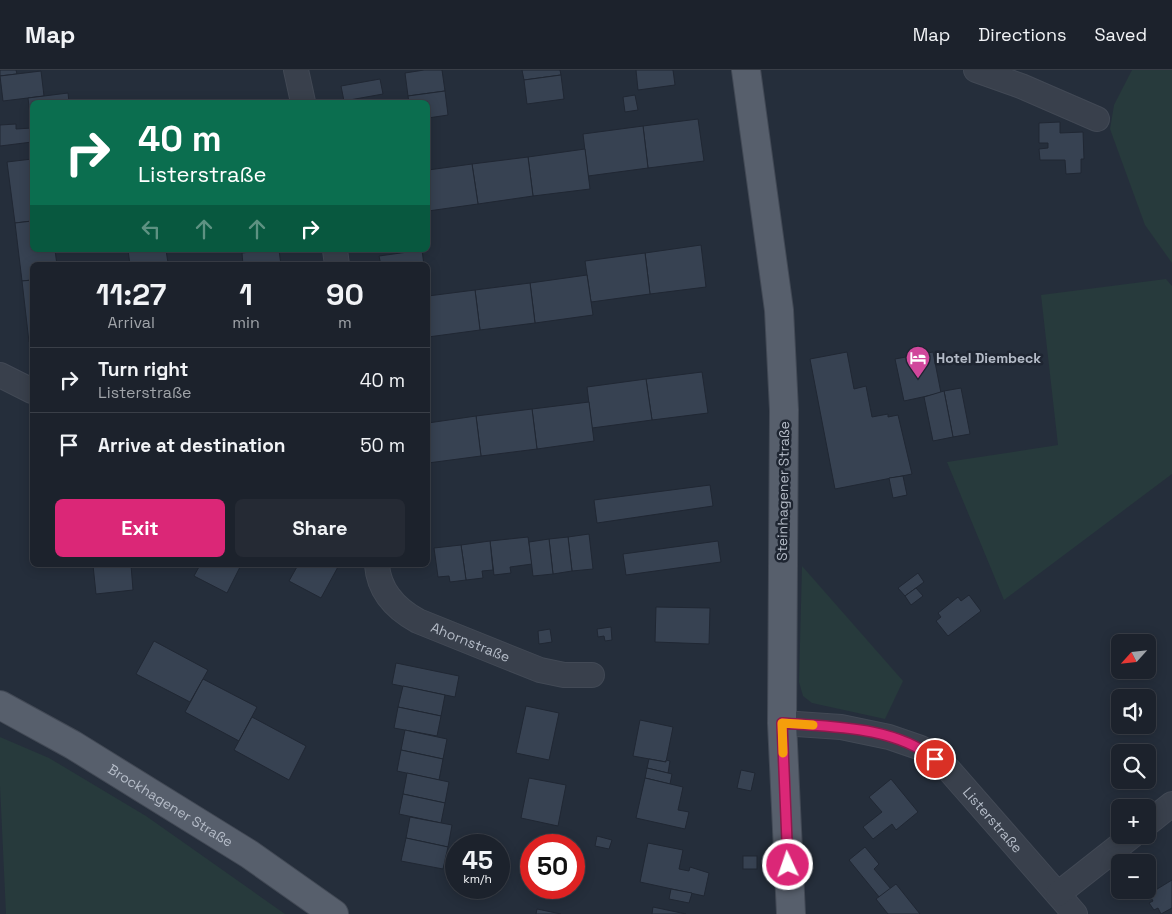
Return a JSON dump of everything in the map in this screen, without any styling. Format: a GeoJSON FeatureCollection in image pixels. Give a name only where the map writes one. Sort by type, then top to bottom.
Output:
{"type":"FeatureCollection","features":[{"type":"Feature","properties":{"kind":"main road","name":"Steinhagener Straße"},"geometry":{"type":"LineString","coordinates":[[746,70],[779,310],[784,410],[782,723],[791,914]]}},
{"type":"Feature","properties":{"kind":"main road","name":"Brockhagener Straße"},"geometry":{"type":"LineString","coordinates":[[0,704],[73,745],[249,854],[334,914]]}},
{"type":"Feature","properties":{"kind":"street"},"geometry":{"type":"LineString","coordinates":[[296,70],[303,100]]}},
{"type":"Feature","properties":{"kind":"street"},"geometry":{"type":"LineString","coordinates":[[976,70],[1021,86],[1097,119]]}},
{"type":"Feature","properties":{"kind":"street"},"geometry":{"type":"LineString","coordinates":[[0,375],[30,390]]}},
{"type":"Feature","properties":{"kind":"street","name":"Ahornstraße"},"geometry":{"type":"LineString","coordinates":[[378,567],[383,587],[392,601],[402,612],[418,621],[540,670],[564,675],[592,675]]}},
{"type":"Feature","properties":{"kind":"street","name":"Listerstraße"},"geometry":{"type":"LineString","coordinates":[[782,723],[841,727],[889,736],[921,748],[949,770],[1075,914]]}},
{"type":"Feature","properties":{"kind":"street"},"geometry":{"type":"LineString","coordinates":[[1156,817],[1172,804]]}},
{"type":"Feature","properties":{"kind":"street"},"geometry":{"type":"LineString","coordinates":[[1058,894],[1122,844]]}},
{"type":"Feature","properties":{"kind":"shaded area"},"geometry":{"type":"Polygon","coordinates":[[[1132,70],[1172,70],[1172,263],[1145,225],[1110,129],[1114,105],[1132,70]]]}},
{"type":"Feature","properties":{"kind":"shaded area"},"geometry":{"type":"Polygon","coordinates":[[[1166,279],[1172,286],[1172,474],[1004,600],[947,462],[1058,445],[1041,295],[1166,279]]]}},
{"type":"Feature","properties":{"kind":"shaded area"},"geometry":{"type":"Polygon","coordinates":[[[802,566],[903,681],[885,719],[812,703],[803,696],[799,682],[802,566]]]}},
{"type":"Feature","properties":{"kind":"shaded area"},"geometry":{"type":"Polygon","coordinates":[[[0,737],[49,758],[146,816],[285,914],[6,914],[0,786],[0,737]]]}},
{"type":"Feature","properties":{"kind":"building"},"geometry":{"type":"Polygon","coordinates":[[[0,70],[16,70],[17,74],[0,76],[0,70]]]}},
{"type":"Feature","properties":{"kind":"building"},"geometry":{"type":"Polygon","coordinates":[[[442,70],[445,91],[408,96],[405,73],[442,70]]]}},
{"type":"Feature","properties":{"kind":"building"},"geometry":{"type":"Polygon","coordinates":[[[522,70],[560,70],[561,75],[524,80],[522,70]]]}},
{"type":"Feature","properties":{"kind":"building"},"geometry":{"type":"Polygon","coordinates":[[[636,70],[673,70],[675,85],[638,90],[636,70]]]}},
{"type":"Feature","properties":{"kind":"building"},"geometry":{"type":"Polygon","coordinates":[[[41,71],[44,96],[3,101],[0,76],[41,71]]]}},
{"type":"Feature","properties":{"kind":"building"},"geometry":{"type":"Polygon","coordinates":[[[561,75],[564,99],[527,104],[524,80],[561,75]]]}},
{"type":"Feature","properties":{"kind":"building"},"geometry":{"type":"Polygon","coordinates":[[[380,79],[383,94],[344,100],[341,86],[380,79]]]}},
{"type":"Feature","properties":{"kind":"building"},"geometry":{"type":"Polygon","coordinates":[[[445,91],[448,115],[430,118],[430,100],[409,100],[408,96],[445,91]]]}},
{"type":"Feature","properties":{"kind":"building"},"geometry":{"type":"Polygon","coordinates":[[[68,93],[69,100],[30,100],[30,115],[28,98],[68,93]]]}},
{"type":"Feature","properties":{"kind":"building"},"geometry":{"type":"Polygon","coordinates":[[[635,95],[638,110],[625,112],[623,97],[635,95]]]}},
{"type":"Feature","properties":{"kind":"building"},"geometry":{"type":"Polygon","coordinates":[[[698,119],[704,161],[648,168],[643,126],[698,119]]]}},
{"type":"Feature","properties":{"kind":"building"},"geometry":{"type":"Polygon","coordinates":[[[1060,122],[1060,133],[1083,132],[1084,159],[1081,159],[1081,173],[1066,174],[1065,160],[1040,160],[1039,149],[1048,148],[1048,143],[1039,143],[1039,123],[1060,122]]]}},
{"type":"Feature","properties":{"kind":"building"},"geometry":{"type":"Polygon","coordinates":[[[16,124],[16,129],[30,128],[30,142],[0,146],[0,125],[16,124]]]}},
{"type":"Feature","properties":{"kind":"building"},"geometry":{"type":"Polygon","coordinates":[[[643,126],[648,168],[588,176],[583,134],[643,126]]]}},
{"type":"Feature","properties":{"kind":"building"},"geometry":{"type":"Polygon","coordinates":[[[585,149],[590,189],[533,196],[528,157],[585,149]]]}},
{"type":"Feature","properties":{"kind":"building"},"geometry":{"type":"Polygon","coordinates":[[[528,157],[533,196],[478,204],[472,164],[528,157]]]}},
{"type":"Feature","properties":{"kind":"building"},"geometry":{"type":"Polygon","coordinates":[[[30,159],[30,221],[15,223],[7,162],[30,159]]]}},
{"type":"Feature","properties":{"kind":"building"},"geometry":{"type":"Polygon","coordinates":[[[472,164],[478,204],[430,211],[430,170],[472,164]]]}},
{"type":"Feature","properties":{"kind":"building"},"geometry":{"type":"Polygon","coordinates":[[[30,221],[30,252],[55,252],[57,262],[30,262],[30,280],[22,281],[15,223],[30,221]]]}},
{"type":"Feature","properties":{"kind":"building"},"geometry":{"type":"Polygon","coordinates":[[[701,245],[706,287],[650,294],[645,253],[701,245]]]}},
{"type":"Feature","properties":{"kind":"building"},"geometry":{"type":"Polygon","coordinates":[[[128,252],[166,252],[168,262],[130,262],[128,252]]]}},
{"type":"Feature","properties":{"kind":"building"},"geometry":{"type":"Polygon","coordinates":[[[279,252],[281,262],[243,262],[242,253],[279,252]]]}},
{"type":"Feature","properties":{"kind":"building"},"geometry":{"type":"Polygon","coordinates":[[[422,252],[424,262],[380,262],[379,256],[422,252]]]}},
{"type":"Feature","properties":{"kind":"building"},"geometry":{"type":"Polygon","coordinates":[[[645,253],[650,294],[591,302],[585,261],[645,253]]]}},
{"type":"Feature","properties":{"kind":"building"},"geometry":{"type":"Polygon","coordinates":[[[587,275],[593,315],[535,323],[530,283],[587,275]]]}},
{"type":"Feature","properties":{"kind":"building"},"geometry":{"type":"Polygon","coordinates":[[[30,280],[29,342],[22,281],[30,280]]]}},
{"type":"Feature","properties":{"kind":"building"},"geometry":{"type":"Polygon","coordinates":[[[530,283],[535,323],[480,330],[475,290],[530,283]]]}},
{"type":"Feature","properties":{"kind":"building"},"geometry":{"type":"Polygon","coordinates":[[[475,290],[480,330],[430,337],[430,296],[475,290]]]}},
{"type":"Feature","properties":{"kind":"building"},"geometry":{"type":"Polygon","coordinates":[[[847,352],[854,389],[866,386],[872,417],[888,414],[888,417],[898,415],[912,474],[835,489],[810,359],[847,352]]]}},
{"type":"Feature","properties":{"kind":"building"},"geometry":{"type":"Polygon","coordinates":[[[933,352],[941,393],[904,401],[895,359],[933,352]]]}},
{"type":"Feature","properties":{"kind":"building"},"geometry":{"type":"Polygon","coordinates":[[[702,372],[708,413],[652,420],[646,379],[702,372]]]}},
{"type":"Feature","properties":{"kind":"building"},"geometry":{"type":"Polygon","coordinates":[[[646,379],[652,420],[592,428],[587,387],[646,379]]]}},
{"type":"Feature","properties":{"kind":"building"},"geometry":{"type":"Polygon","coordinates":[[[961,388],[970,434],[953,437],[944,391],[961,388]]]}},
{"type":"Feature","properties":{"kind":"building"},"geometry":{"type":"Polygon","coordinates":[[[944,391],[953,437],[933,441],[924,397],[944,391]]]}},
{"type":"Feature","properties":{"kind":"building"},"geometry":{"type":"Polygon","coordinates":[[[589,402],[594,441],[537,449],[532,409],[589,402]]]}},
{"type":"Feature","properties":{"kind":"building"},"geometry":{"type":"Polygon","coordinates":[[[532,409],[537,449],[481,456],[476,416],[532,409]]]}},
{"type":"Feature","properties":{"kind":"building"},"geometry":{"type":"Polygon","coordinates":[[[476,416],[481,456],[430,463],[430,423],[476,416]]]}},
{"type":"Feature","properties":{"kind":"building"},"geometry":{"type":"Polygon","coordinates":[[[903,476],[907,495],[893,498],[889,478],[903,476]]]}},
{"type":"Feature","properties":{"kind":"building"},"geometry":{"type":"Polygon","coordinates":[[[710,485],[713,506],[597,523],[594,500],[710,485]]]}},
{"type":"Feature","properties":{"kind":"building"},"geometry":{"type":"Polygon","coordinates":[[[589,534],[593,569],[572,571],[568,537],[589,534]]]}},
{"type":"Feature","properties":{"kind":"building"},"geometry":{"type":"Polygon","coordinates":[[[528,537],[532,564],[510,567],[511,573],[494,575],[490,541],[528,537]]]}},
{"type":"Feature","properties":{"kind":"building"},"geometry":{"type":"Polygon","coordinates":[[[568,537],[572,571],[553,574],[549,539],[568,537]]]}},
{"type":"Feature","properties":{"kind":"building"},"geometry":{"type":"Polygon","coordinates":[[[549,539],[553,574],[533,576],[529,542],[549,539]]]}},
{"type":"Feature","properties":{"kind":"building"},"geometry":{"type":"Polygon","coordinates":[[[490,541],[493,570],[482,571],[483,578],[466,580],[461,545],[490,541]]]}},
{"type":"Feature","properties":{"kind":"building"},"geometry":{"type":"Polygon","coordinates":[[[718,541],[721,562],[626,575],[623,554],[718,541]]]}},
{"type":"Feature","properties":{"kind":"building"},"geometry":{"type":"Polygon","coordinates":[[[461,545],[466,580],[450,582],[449,576],[438,577],[434,548],[461,545]]]}},
{"type":"Feature","properties":{"kind":"building"},"geometry":{"type":"Polygon","coordinates":[[[93,567],[131,567],[133,590],[96,594],[93,567]]]}},
{"type":"Feature","properties":{"kind":"building"},"geometry":{"type":"Polygon","coordinates":[[[199,567],[240,567],[227,593],[194,576],[199,567]]]}},
{"type":"Feature","properties":{"kind":"building"},"geometry":{"type":"Polygon","coordinates":[[[297,567],[338,567],[321,598],[289,581],[297,567]]]}},
{"type":"Feature","properties":{"kind":"building"},"geometry":{"type":"Polygon","coordinates":[[[918,573],[924,582],[905,596],[898,588],[918,573]]]}},
{"type":"Feature","properties":{"kind":"building"},"geometry":{"type":"Polygon","coordinates":[[[916,588],[923,596],[911,605],[905,596],[916,588]]]}},
{"type":"Feature","properties":{"kind":"building"},"geometry":{"type":"Polygon","coordinates":[[[969,595],[981,611],[948,636],[936,621],[941,617],[938,613],[958,597],[961,601],[969,595]]]}},
{"type":"Feature","properties":{"kind":"building"},"geometry":{"type":"Polygon","coordinates":[[[656,607],[710,608],[709,644],[655,642],[656,607]]]}},
{"type":"Feature","properties":{"kind":"building"},"geometry":{"type":"Polygon","coordinates":[[[611,627],[612,640],[605,641],[604,636],[598,637],[597,629],[611,627]]]}},
{"type":"Feature","properties":{"kind":"building"},"geometry":{"type":"Polygon","coordinates":[[[550,629],[552,642],[539,644],[538,631],[550,629]]]}},
{"type":"Feature","properties":{"kind":"building"},"geometry":{"type":"Polygon","coordinates":[[[154,641],[208,670],[190,702],[136,674],[154,641]]]}},
{"type":"Feature","properties":{"kind":"building"},"geometry":{"type":"Polygon","coordinates":[[[396,663],[459,676],[455,697],[392,684],[396,663]]]}},
{"type":"Feature","properties":{"kind":"building"},"geometry":{"type":"Polygon","coordinates":[[[203,679],[257,707],[239,741],[185,712],[203,679]]]}},
{"type":"Feature","properties":{"kind":"building"},"geometry":{"type":"Polygon","coordinates":[[[403,686],[445,695],[441,716],[398,707],[403,686]]]}},
{"type":"Feature","properties":{"kind":"building"},"geometry":{"type":"Polygon","coordinates":[[[526,706],[559,713],[549,760],[516,753],[526,706]]]}},
{"type":"Feature","properties":{"kind":"building"},"geometry":{"type":"Polygon","coordinates":[[[398,707],[441,716],[437,736],[394,728],[398,707]]]}},
{"type":"Feature","properties":{"kind":"building"},"geometry":{"type":"Polygon","coordinates":[[[252,717],[306,746],[289,780],[234,750],[252,717]]]}},
{"type":"Feature","properties":{"kind":"building"},"geometry":{"type":"Polygon","coordinates":[[[640,720],[673,727],[666,762],[633,756],[640,720]]]}},
{"type":"Feature","properties":{"kind":"building"},"geometry":{"type":"Polygon","coordinates":[[[405,730],[447,739],[443,759],[401,750],[405,730]]]}},
{"type":"Feature","properties":{"kind":"building"},"geometry":{"type":"Polygon","coordinates":[[[401,750],[443,759],[439,780],[397,771],[401,750]]]}},
{"type":"Feature","properties":{"kind":"building"},"geometry":{"type":"Polygon","coordinates":[[[649,759],[670,761],[668,773],[647,768],[649,759]]]}},
{"type":"Feature","properties":{"kind":"building"},"geometry":{"type":"Polygon","coordinates":[[[647,768],[672,774],[670,784],[645,778],[647,768]]]}},
{"type":"Feature","properties":{"kind":"building"},"geometry":{"type":"Polygon","coordinates":[[[741,770],[755,773],[751,791],[737,788],[741,770]]]}},
{"type":"Feature","properties":{"kind":"building"},"geometry":{"type":"Polygon","coordinates":[[[407,773],[449,782],[445,803],[403,794],[407,773]]]}},
{"type":"Feature","properties":{"kind":"building"},"geometry":{"type":"Polygon","coordinates":[[[529,778],[566,785],[558,826],[521,818],[529,778]]]}},
{"type":"Feature","properties":{"kind":"building"},"geometry":{"type":"Polygon","coordinates":[[[645,778],[683,787],[678,810],[689,812],[685,829],[636,818],[645,778]]]}},
{"type":"Feature","properties":{"kind":"building"},"geometry":{"type":"Polygon","coordinates":[[[891,779],[918,812],[896,830],[892,824],[873,839],[863,827],[882,812],[869,797],[891,779]]]}},
{"type":"Feature","properties":{"kind":"building"},"geometry":{"type":"Polygon","coordinates":[[[403,794],[445,803],[441,823],[399,814],[403,794]]]}},
{"type":"Feature","properties":{"kind":"building"},"geometry":{"type":"Polygon","coordinates":[[[410,817],[452,825],[450,834],[445,834],[445,846],[406,838],[410,817]]]}},
{"type":"Feature","properties":{"kind":"building"},"geometry":{"type":"Polygon","coordinates":[[[597,836],[612,840],[609,849],[595,846],[597,836]]]}},
{"type":"Feature","properties":{"kind":"building"},"geometry":{"type":"Polygon","coordinates":[[[406,838],[445,846],[443,869],[401,861],[406,838]]]}},
{"type":"Feature","properties":{"kind":"building"},"geometry":{"type":"Polygon","coordinates":[[[648,843],[683,850],[679,869],[689,871],[690,867],[709,873],[704,896],[640,882],[648,843]]]}},
{"type":"Feature","properties":{"kind":"building"},"geometry":{"type":"Polygon","coordinates":[[[865,847],[879,864],[874,869],[891,889],[880,898],[849,860],[865,847]]]}},
{"type":"Feature","properties":{"kind":"building"},"geometry":{"type":"Polygon","coordinates":[[[743,856],[757,856],[757,869],[743,869],[743,856]]]}},
{"type":"Feature","properties":{"kind":"building"},"geometry":{"type":"Polygon","coordinates":[[[1172,880],[1172,908],[1161,914],[1158,908],[1154,910],[1149,903],[1153,901],[1152,899],[1156,899],[1156,890],[1172,880]]]}},
{"type":"Feature","properties":{"kind":"building"},"geometry":{"type":"Polygon","coordinates":[[[896,884],[920,914],[888,914],[876,899],[896,884]]]}},
{"type":"Feature","properties":{"kind":"building"},"geometry":{"type":"Polygon","coordinates":[[[671,889],[692,893],[689,903],[669,899],[671,889]]]}},
{"type":"Feature","properties":{"kind":"building"},"geometry":{"type":"Polygon","coordinates":[[[653,907],[686,914],[652,914],[653,907]]]}},
{"type":"Feature","properties":{"kind":"building"},"geometry":{"type":"Polygon","coordinates":[[[537,909],[561,914],[536,914],[537,909]]]}},
{"type":"Feature","properties":{"kind":"slow traffic"},"geometry":{"type":"LineString","coordinates":[[783,753],[782,723],[813,725]]}},
{"type":"Feature","properties":{"kind":"place","name":"Hotel Diembeck"},"geometry":{"type":"Point","coordinates":[918,379]}},
{"type":"Feature","properties":{"kind":"route"},"geometry":{"type":"LineString","coordinates":[[788,865],[782,723],[841,727],[889,736],[921,748],[935,759]]}}]}
